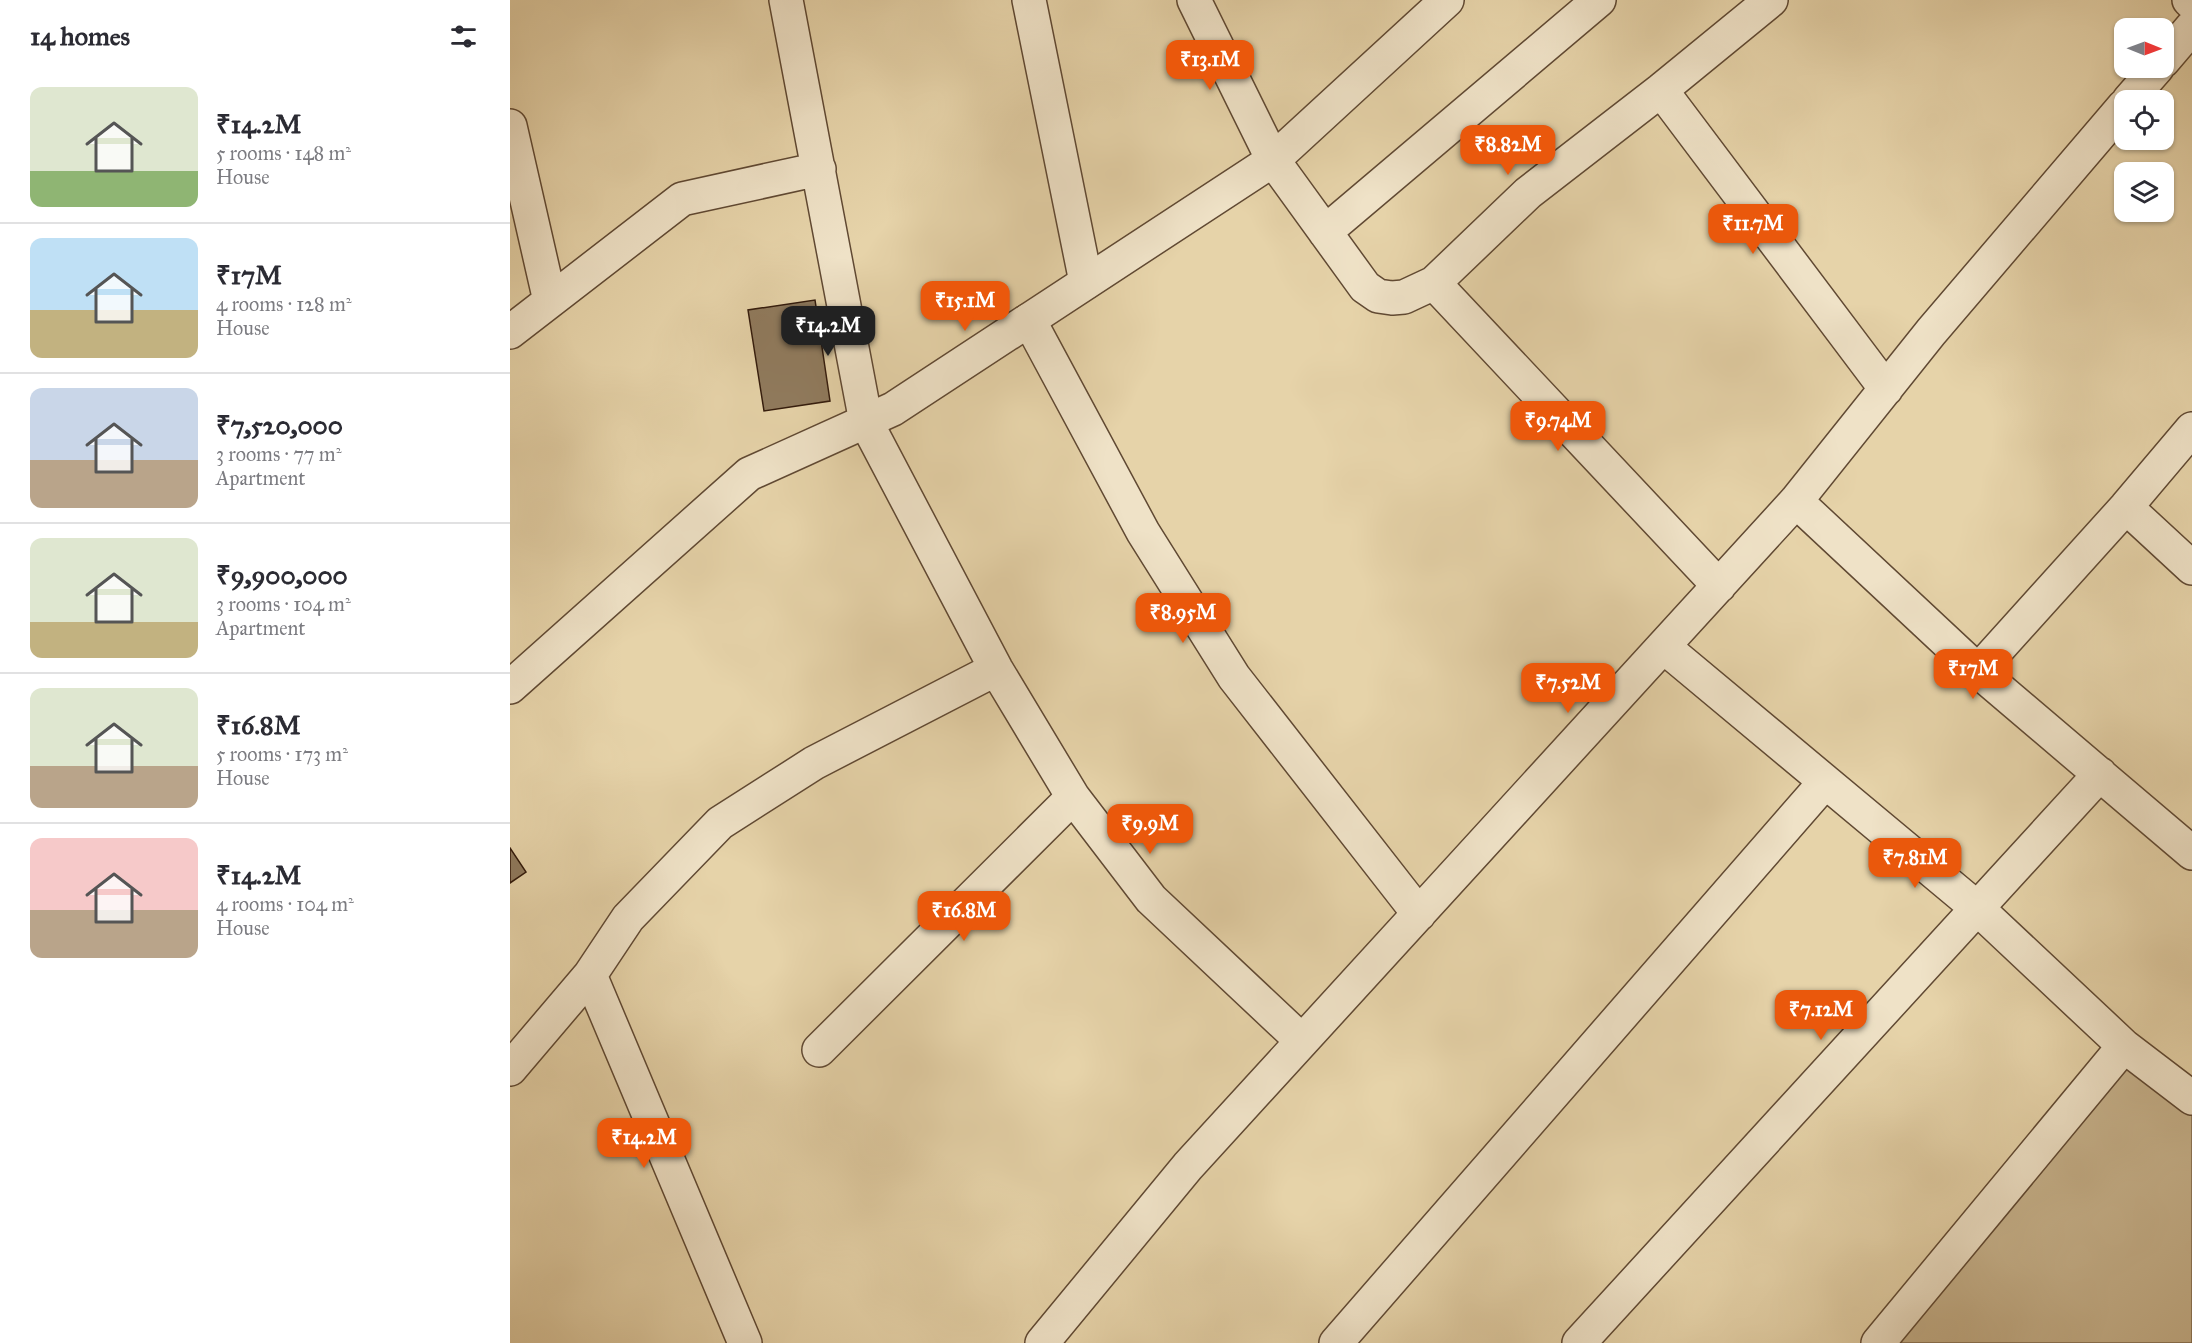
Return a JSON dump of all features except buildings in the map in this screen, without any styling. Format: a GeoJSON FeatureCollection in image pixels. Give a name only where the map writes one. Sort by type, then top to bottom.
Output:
{"type":"FeatureCollection","features":[{"type":"Feature","properties":{"kind":"street"},"geometry":{"type":"LineString","coordinates":[[786,0],[866,422],[996,669],[1074,797],[1150,899],[1302,1041]]}},
{"type":"Feature","properties":{"kind":"street"},"geometry":{"type":"LineString","coordinates":[[1029,0],[1086,282]]}},
{"type":"Feature","properties":{"kind":"street"},"geometry":{"type":"LineString","coordinates":[[1194,0],[1273,160],[1365,287],[1378,296],[1392,298],[1404,297],[1434,283],[1528,193],[1661,90],[1771,0]]}},
{"type":"Feature","properties":{"kind":"street"},"geometry":{"type":"LineString","coordinates":[[510,687],[749,474],[893,409],[1273,160],[1448,0]]}},
{"type":"Feature","properties":{"kind":"street"},"geometry":{"type":"LineString","coordinates":[[1325,232],[1599,0]]}},
{"type":"Feature","properties":{"kind":"street"},"geometry":{"type":"LineString","coordinates":[[2174,48],[2192,27]]}},
{"type":"Feature","properties":{"kind":"street"},"geometry":{"type":"LineString","coordinates":[[2138,90],[2148,78]]}},
{"type":"Feature","properties":{"kind":"street"},"geometry":{"type":"LineString","coordinates":[[1661,90],[1886,389]]}},
{"type":"Feature","properties":{"kind":"street"},"geometry":{"type":"LineString","coordinates":[[1052,1341],[1188,1166],[1796,501],[1930,332],[2114,118]]}},
{"type":"Feature","properties":{"kind":"street"},"geometry":{"type":"LineString","coordinates":[[510,126],[550,301]]}},
{"type":"Feature","properties":{"kind":"street"},"geometry":{"type":"LineString","coordinates":[[510,332],[682,199],[819,169]]}},
{"type":"Feature","properties":{"kind":"street"},"geometry":{"type":"LineString","coordinates":[[1434,283],[1719,586]]}},
{"type":"Feature","properties":{"kind":"street"},"geometry":{"type":"LineString","coordinates":[[1029,320],[1143,532],[1234,677],[1419,914]]}},
{"type":"Feature","properties":{"kind":"street"},"geometry":{"type":"LineString","coordinates":[[1978,671],[2126,507],[2192,429]]}},
{"type":"Feature","properties":{"kind":"street"},"geometry":{"type":"LineString","coordinates":[[1796,501],[1978,671],[2192,853]]}},
{"type":"Feature","properties":{"kind":"street"},"geometry":{"type":"LineString","coordinates":[[2126,507],[2192,568]]}},
{"type":"Feature","properties":{"kind":"street"},"geometry":{"type":"LineString","coordinates":[[1664,647],[1977,908],[2124,1046],[2192,1098]]}},
{"type":"Feature","properties":{"kind":"street"},"geometry":{"type":"LineString","coordinates":[[510,1070],[590,975],[628,918],[720,824],[814,763],[996,669]]}},
{"type":"Feature","properties":{"kind":"street"},"geometry":{"type":"LineString","coordinates":[[1589,1341],[2100,774]]}},
{"type":"Feature","properties":{"kind":"street"},"geometry":{"type":"LineString","coordinates":[[1336,1343],[1825,782]]}},
{"type":"Feature","properties":{"kind":"street"},"geometry":{"type":"LineString","coordinates":[[819,1050],[1074,797]]}},
{"type":"Feature","properties":{"kind":"street"},"geometry":{"type":"LineString","coordinates":[[590,975],[746,1343]]}},
{"type":"Feature","properties":{"kind":"street"},"geometry":{"type":"LineString","coordinates":[[1878,1343],[2124,1046]]}},
{"type":"Feature","properties":{"kind":"shaded area"},"geometry":{"type":"Polygon","coordinates":[[[2124,1046],[2192,1098],[2192,1343],[1878,1343],[2124,1046]]]}}]}
